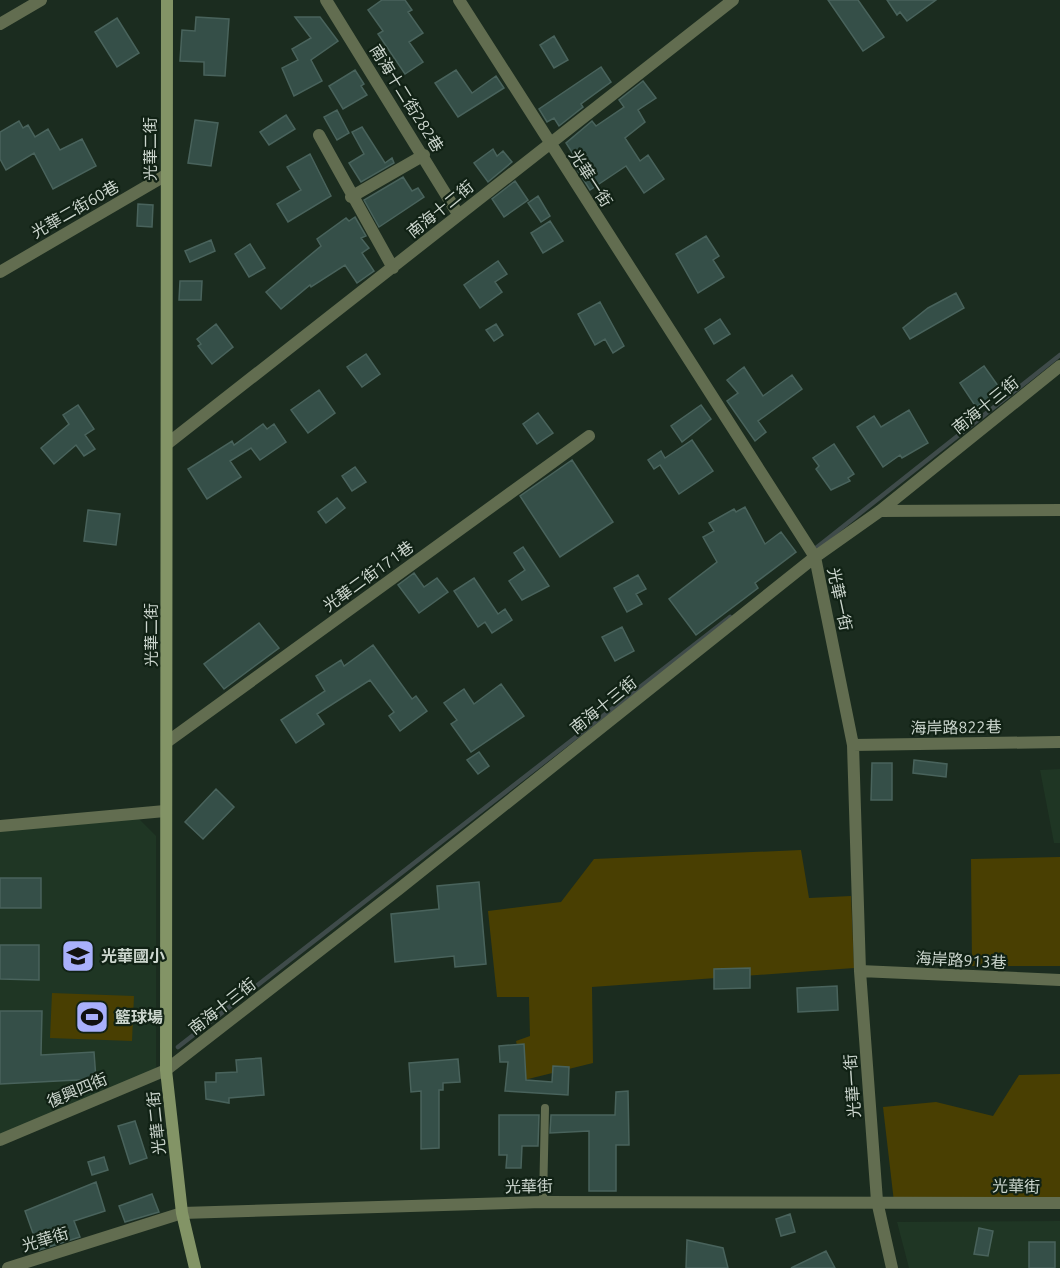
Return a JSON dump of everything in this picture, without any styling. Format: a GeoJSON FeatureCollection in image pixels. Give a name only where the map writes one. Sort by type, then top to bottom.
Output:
{"type":"FeatureCollection","features":[{"type":"Feature","properties":{"kind":"street"},"geometry":{"type":"LineString","coordinates":[[0,24],[41,0]]}},
{"type":"Feature","properties":{"kind":"street","name":"光華二街"},"geometry":{"type":"LineString","coordinates":[[167,0],[166,1070],[182,1213],[195,1268]]}},
{"type":"Feature","properties":{"kind":"street","name":"南海十二街282巷"},"geometry":{"type":"LineString","coordinates":[[326,0],[424,155],[458,214]]}},
{"type":"Feature","properties":{"kind":"street","name":"光華一街"},"geometry":{"type":"LineString","coordinates":[[459,0],[815,557],[853,745],[860,971],[877,1201],[892,1268]]}},
{"type":"Feature","properties":{"kind":"street","name":"南海十二街"},"geometry":{"type":"LineString","coordinates":[[167,444],[732,0]]}},
{"type":"Feature","properties":{"kind":"street"},"geometry":{"type":"LineString","coordinates":[[319,135],[351,197],[393,268]]}},
{"type":"Feature","properties":{"kind":"street"},"geometry":{"type":"LineString","coordinates":[[351,197],[424,155]]}},
{"type":"Feature","properties":{"kind":"street","name":"光華二街60巷"},"geometry":{"type":"LineString","coordinates":[[0,272],[166,175]]}},
{"type":"Feature","properties":{"kind":"street","name":"南海十三街"},"geometry":{"type":"LineString","coordinates":[[166,1070],[399,889],[815,557],[880,511],[1060,366]]}},
{"type":"Feature","properties":{"kind":"street","name":"光華二街171巷"},"geometry":{"type":"LineString","coordinates":[[167,742],[589,436]]}},
{"type":"Feature","properties":{"kind":"street"},"geometry":{"type":"LineString","coordinates":[[880,511],[1060,510]]}},
{"type":"Feature","properties":{"kind":"street","name":"海岸路822巷"},"geometry":{"type":"LineString","coordinates":[[853,745],[1060,742]]}},
{"type":"Feature","properties":{"kind":"street"},"geometry":{"type":"LineString","coordinates":[[0,826],[165,812]]}},
{"type":"Feature","properties":{"kind":"street","name":"海岸路913巷"},"geometry":{"type":"LineString","coordinates":[[860,971],[1060,981]]}},
{"type":"Feature","properties":{"kind":"street","name":"復興四街"},"geometry":{"type":"LineString","coordinates":[[0,1140],[166,1070]]}},
{"type":"Feature","properties":{"kind":"street","name":"光華街"},"geometry":{"type":"LineString","coordinates":[[8,1268],[182,1213],[543,1202],[1060,1203]]}},
{"type":"Feature","properties":{"kind":"lane"},"geometry":{"type":"LineString","coordinates":[[543,1202],[545,1108]]}},
{"type":"Feature","properties":{"kind":"shaded area"},"geometry":{"type":"Polygon","coordinates":[[[1060,769],[1060,843],[1054,843],[1040,770],[1060,769]]]}},
{"type":"Feature","properties":{"kind":"shaded area","name":"光華國小"},"geometry":{"type":"Polygon","coordinates":[[[132,812],[156,836],[156,1075],[0,1137],[0,830],[132,812]]]}},
{"type":"Feature","properties":{"kind":"shaded area"},"geometry":{"type":"Polygon","coordinates":[[[801,850],[809,898],[851,896],[854,968],[592,987],[593,1063],[524,1080],[516,1041],[530,1036],[529,997],[497,997],[488,911],[561,902],[594,859],[801,850]]]}},
{"type":"Feature","properties":{"kind":"shaded area"},"geometry":{"type":"Polygon","coordinates":[[[1060,857],[1060,966],[972,966],[971,859],[1060,857]]]}},
{"type":"Feature","properties":{"kind":"shaded area","name":"籃球場"},"geometry":{"type":"Polygon","coordinates":[[[52,993],[134,996],[132,1041],[50,1038],[52,993]]]}},
{"type":"Feature","properties":{"kind":"shaded area"},"geometry":{"type":"Polygon","coordinates":[[[1060,1074],[1060,1200],[894,1202],[883,1107],[936,1102],[993,1116],[1019,1075],[1060,1074]]]}},
{"type":"Feature","properties":{"kind":"shaded area"},"geometry":{"type":"Polygon","coordinates":[[[1060,1221],[1060,1268],[909,1268],[897,1222],[1060,1221]]]}},
{"type":"Feature","properties":{"kind":"building"},"geometry":{"type":"Polygon","coordinates":[[[382,0],[405,0],[412,10],[408,12],[423,33],[409,42],[423,62],[405,74],[378,34],[383,31],[368,10],[382,0]]]}},
{"type":"Feature","properties":{"kind":"building"},"geometry":{"type":"Polygon","coordinates":[[[828,0],[858,0],[884,37],[863,51],[828,0]]]}},
{"type":"Feature","properties":{"kind":"building"},"geometry":{"type":"Polygon","coordinates":[[[887,0],[936,0],[907,21],[900,12],[897,15],[887,0]]]}},
{"type":"Feature","properties":{"kind":"building"},"geometry":{"type":"Polygon","coordinates":[[[196,17],[229,19],[225,76],[204,75],[204,62],[180,61],[182,30],[195,31],[196,17]]]}},
{"type":"Feature","properties":{"kind":"building"},"geometry":{"type":"Polygon","coordinates":[[[295,17],[320,17],[338,41],[311,60],[322,81],[294,96],[282,68],[298,60],[292,49],[311,38],[295,17]]]}},
{"type":"Feature","properties":{"kind":"building"},"geometry":{"type":"Polygon","coordinates":[[[117,18],[139,53],[117,67],[95,32],[117,18]]]}},
{"type":"Feature","properties":{"kind":"building"},"geometry":{"type":"Polygon","coordinates":[[[554,36],[568,60],[554,68],[540,45],[554,36]]]}},
{"type":"Feature","properties":{"kind":"building"},"geometry":{"type":"Polygon","coordinates":[[[601,67],[611,82],[581,104],[583,107],[559,126],[554,118],[547,122],[539,109],[601,67]]]}},
{"type":"Feature","properties":{"kind":"building"},"geometry":{"type":"Polygon","coordinates":[[[355,70],[364,84],[361,86],[367,95],[343,109],[329,86],[355,70]]]}},
{"type":"Feature","properties":{"kind":"building"},"geometry":{"type":"Polygon","coordinates":[[[456,70],[472,93],[496,76],[504,88],[458,117],[435,83],[456,70]]]}},
{"type":"Feature","properties":{"kind":"building"},"geometry":{"type":"Polygon","coordinates":[[[643,81],[656,98],[638,110],[645,122],[625,138],[640,161],[648,155],[664,179],[644,193],[626,166],[590,190],[578,171],[582,168],[566,143],[592,121],[596,126],[624,107],[619,100],[643,81]]]}},
{"type":"Feature","properties":{"kind":"building"},"geometry":{"type":"Polygon","coordinates":[[[337,110],[349,133],[337,140],[324,117],[337,110]]]}},
{"type":"Feature","properties":{"kind":"building"},"geometry":{"type":"Polygon","coordinates":[[[286,115],[295,129],[269,145],[260,132],[286,115]]]}},
{"type":"Feature","properties":{"kind":"building"},"geometry":{"type":"Polygon","coordinates":[[[195,120],[218,123],[211,166],[188,163],[195,120]]]}},
{"type":"Feature","properties":{"kind":"building"},"geometry":{"type":"Polygon","coordinates":[[[19,121],[23,128],[28,125],[35,137],[48,129],[60,150],[82,139],[96,166],[53,189],[34,153],[6,170],[0,159],[0,132],[19,121]]]}},
{"type":"Feature","properties":{"kind":"building"},"geometry":{"type":"Polygon","coordinates":[[[362,127],[385,163],[392,158],[394,163],[361,182],[349,163],[364,154],[352,132],[362,127]]]}},
{"type":"Feature","properties":{"kind":"building"},"geometry":{"type":"Polygon","coordinates":[[[493,149],[497,156],[503,151],[512,162],[488,182],[474,163],[493,149]]]}},
{"type":"Feature","properties":{"kind":"building"},"geometry":{"type":"Polygon","coordinates":[[[310,154],[331,196],[288,222],[277,204],[301,190],[287,167],[310,154]]]}},
{"type":"Feature","properties":{"kind":"building"},"geometry":{"type":"Polygon","coordinates":[[[403,177],[412,191],[418,188],[424,197],[379,227],[364,200],[403,177]]]}},
{"type":"Feature","properties":{"kind":"building"},"geometry":{"type":"Polygon","coordinates":[[[515,181],[528,200],[504,217],[492,199],[515,181]]]}},
{"type":"Feature","properties":{"kind":"building"},"geometry":{"type":"Polygon","coordinates":[[[538,196],[550,216],[541,222],[528,203],[538,196]]]}},
{"type":"Feature","properties":{"kind":"building"},"geometry":{"type":"Polygon","coordinates":[[[138,204],[153,205],[152,227],[137,226],[138,204]]]}},
{"type":"Feature","properties":{"kind":"building"},"geometry":{"type":"Polygon","coordinates":[[[355,217],[366,236],[361,238],[369,248],[362,253],[374,271],[357,283],[345,265],[311,287],[310,285],[281,309],[266,292],[321,246],[317,239],[346,218],[349,221],[355,217]]]}},
{"type":"Feature","properties":{"kind":"building"},"geometry":{"type":"Polygon","coordinates":[[[550,221],[563,241],[543,253],[531,233],[550,221]]]}},
{"type":"Feature","properties":{"kind":"building"},"geometry":{"type":"Polygon","coordinates":[[[706,236],[719,256],[713,260],[724,277],[698,293],[676,254],[706,236]]]}},
{"type":"Feature","properties":{"kind":"building"},"geometry":{"type":"Polygon","coordinates":[[[211,240],[215,251],[190,262],[185,251],[211,240]]]}},
{"type":"Feature","properties":{"kind":"building"},"geometry":{"type":"Polygon","coordinates":[[[250,244],[265,268],[249,277],[235,254],[250,244]]]}},
{"type":"Feature","properties":{"kind":"building"},"geometry":{"type":"Polygon","coordinates":[[[498,261],[507,274],[495,282],[502,292],[480,308],[464,285],[498,261]]]}},
{"type":"Feature","properties":{"kind":"building"},"geometry":{"type":"Polygon","coordinates":[[[180,281],[202,281],[201,300],[179,300],[180,281]]]}},
{"type":"Feature","properties":{"kind":"building"},"geometry":{"type":"Polygon","coordinates":[[[956,293],[964,308],[910,339],[903,328],[928,308],[956,293]]]}},
{"type":"Feature","properties":{"kind":"building"},"geometry":{"type":"Polygon","coordinates":[[[600,302],[624,346],[613,353],[605,339],[595,345],[578,314],[600,302]]]}},
{"type":"Feature","properties":{"kind":"building"},"geometry":{"type":"Polygon","coordinates":[[[720,319],[730,334],[714,344],[705,329],[720,319]]]}},
{"type":"Feature","properties":{"kind":"building"},"geometry":{"type":"Polygon","coordinates":[[[216,324],[233,347],[212,364],[198,346],[201,344],[197,339],[216,324]]]}},
{"type":"Feature","properties":{"kind":"building"},"geometry":{"type":"Polygon","coordinates":[[[496,324],[503,335],[494,341],[486,330],[496,324]]]}},
{"type":"Feature","properties":{"kind":"building"},"geometry":{"type":"Polygon","coordinates":[[[366,354],[380,374],[362,387],[347,367],[366,354]]]}},
{"type":"Feature","properties":{"kind":"building"},"geometry":{"type":"Polygon","coordinates":[[[984,366],[1001,390],[976,407],[960,383],[984,366]]]}},
{"type":"Feature","properties":{"kind":"building"},"geometry":{"type":"Polygon","coordinates":[[[744,367],[763,396],[792,375],[802,389],[758,421],[766,432],[755,441],[727,401],[738,393],[727,380],[744,367]]]}},
{"type":"Feature","properties":{"kind":"building"},"geometry":{"type":"Polygon","coordinates":[[[319,390],[335,413],[308,433],[291,410],[319,390]]]}},
{"type":"Feature","properties":{"kind":"building"},"geometry":{"type":"Polygon","coordinates":[[[78,405],[94,429],[85,435],[95,449],[84,456],[76,445],[54,464],[41,448],[69,424],[63,415],[78,405]]]}},
{"type":"Feature","properties":{"kind":"building"},"geometry":{"type":"Polygon","coordinates":[[[701,405],[711,419],[682,442],[671,426],[701,405]]]}},
{"type":"Feature","properties":{"kind":"building"},"geometry":{"type":"Polygon","coordinates":[[[909,410],[928,443],[902,458],[900,455],[883,467],[857,427],[874,416],[881,427],[909,410]]]}},
{"type":"Feature","properties":{"kind":"building"},"geometry":{"type":"Polygon","coordinates":[[[538,413],[553,433],[537,444],[523,424],[538,413]]]}},
{"type":"Feature","properties":{"kind":"building"},"geometry":{"type":"Polygon","coordinates":[[[263,424],[267,429],[274,424],[286,442],[260,460],[251,448],[230,461],[241,477],[207,499],[188,469],[232,441],[234,445],[263,424]]]}},
{"type":"Feature","properties":{"kind":"building"},"geometry":{"type":"Polygon","coordinates":[[[692,440],[713,471],[679,494],[660,465],[654,469],[648,460],[661,451],[665,458],[692,440]]]}},
{"type":"Feature","properties":{"kind":"building"},"geometry":{"type":"Polygon","coordinates":[[[834,444],[854,474],[848,478],[850,481],[831,490],[816,469],[819,466],[813,458],[834,444]]]}},
{"type":"Feature","properties":{"kind":"building"},"geometry":{"type":"Polygon","coordinates":[[[572,460],[613,522],[560,557],[520,496],[572,460]]]}},
{"type":"Feature","properties":{"kind":"building"},"geometry":{"type":"Polygon","coordinates":[[[355,467],[366,482],[352,491],[342,476],[355,467]]]}},
{"type":"Feature","properties":{"kind":"building"},"geometry":{"type":"Polygon","coordinates":[[[337,498],[345,508],[326,523],[318,512],[337,498]]]}},
{"type":"Feature","properties":{"kind":"building"},"geometry":{"type":"Polygon","coordinates":[[[745,507],[765,544],[781,532],[796,552],[755,583],[758,588],[696,635],[669,599],[717,562],[703,537],[714,531],[709,523],[734,509],[736,512],[745,507]]]}},
{"type":"Feature","properties":{"kind":"building"},"geometry":{"type":"Polygon","coordinates":[[[88,510],[120,514],[116,545],[84,541],[88,510]]]}},
{"type":"Feature","properties":{"kind":"building"},"geometry":{"type":"Polygon","coordinates":[[[523,547],[549,586],[522,600],[509,581],[525,570],[514,553],[523,547]]]}},
{"type":"Feature","properties":{"kind":"building"},"geometry":{"type":"Polygon","coordinates":[[[414,573],[424,587],[437,578],[448,592],[419,613],[398,585],[414,573]]]}},
{"type":"Feature","properties":{"kind":"building"},"geometry":{"type":"Polygon","coordinates":[[[638,575],[646,589],[636,594],[642,604],[627,612],[614,588],[638,575]]]}},
{"type":"Feature","properties":{"kind":"building"},"geometry":{"type":"Polygon","coordinates":[[[474,578],[498,614],[505,609],[512,620],[492,633],[485,622],[478,627],[454,591],[474,578]]]}},
{"type":"Feature","properties":{"kind":"building"},"geometry":{"type":"Polygon","coordinates":[[[259,623],[279,648],[224,689],[204,664],[259,623]]]}},
{"type":"Feature","properties":{"kind":"building"},"geometry":{"type":"Polygon","coordinates":[[[622,627],[634,651],[615,661],[602,637],[622,627]]]}},
{"type":"Feature","properties":{"kind":"building"},"geometry":{"type":"Polygon","coordinates":[[[373,645],[412,699],[416,696],[427,711],[400,731],[389,716],[394,712],[370,680],[317,714],[324,724],[296,743],[281,720],[325,691],[316,676],[341,660],[344,666],[373,645]]]}},
{"type":"Feature","properties":{"kind":"building"},"geometry":{"type":"Polygon","coordinates":[[[501,684],[524,716],[471,752],[451,724],[457,720],[444,703],[464,689],[474,704],[501,684]]]}},
{"type":"Feature","properties":{"kind":"building"},"geometry":{"type":"Polygon","coordinates":[[[479,752],[489,766],[478,774],[467,760],[479,752]]]}},
{"type":"Feature","properties":{"kind":"building"},"geometry":{"type":"Polygon","coordinates":[[[914,760],[947,764],[946,777],[913,773],[914,760]]]}},
{"type":"Feature","properties":{"kind":"building"},"geometry":{"type":"Polygon","coordinates":[[[872,763],[892,763],[892,800],[871,800],[872,763]]]}},
{"type":"Feature","properties":{"kind":"building"},"geometry":{"type":"Polygon","coordinates":[[[216,789],[234,807],[203,839],[185,822],[216,789]]]}},
{"type":"Feature","properties":{"kind":"building"},"geometry":{"type":"Polygon","coordinates":[[[0,878],[41,878],[41,908],[0,908],[0,878]]]}},
{"type":"Feature","properties":{"kind":"building"},"geometry":{"type":"Polygon","coordinates":[[[479,882],[486,964],[455,967],[454,956],[395,962],[391,914],[439,909],[437,886],[479,882]]]}},
{"type":"Feature","properties":{"kind":"building"},"geometry":{"type":"Polygon","coordinates":[[[0,945],[39,945],[39,980],[0,979],[0,945]]]}},
{"type":"Feature","properties":{"kind":"building"},"geometry":{"type":"Polygon","coordinates":[[[750,968],[750,988],[714,989],[714,969],[750,968]]]}},
{"type":"Feature","properties":{"kind":"building"},"geometry":{"type":"Polygon","coordinates":[[[837,986],[838,1010],[798,1012],[797,988],[837,986]]]}},
{"type":"Feature","properties":{"kind":"building"},"geometry":{"type":"Polygon","coordinates":[[[0,1011],[42,1011],[41,1055],[94,1052],[96,1079],[0,1084],[0,1011]]]}},
{"type":"Feature","properties":{"kind":"building"},"geometry":{"type":"Polygon","coordinates":[[[524,1044],[526,1080],[552,1082],[553,1066],[569,1067],[568,1095],[505,1091],[508,1062],[500,1062],[499,1046],[524,1044]]]}},
{"type":"Feature","properties":{"kind":"building"},"geometry":{"type":"Polygon","coordinates":[[[261,1058],[264,1095],[229,1098],[229,1103],[206,1099],[205,1082],[216,1082],[216,1073],[237,1072],[236,1060],[261,1058]]]}},
{"type":"Feature","properties":{"kind":"building"},"geometry":{"type":"Polygon","coordinates":[[[458,1059],[460,1082],[443,1083],[443,1090],[439,1090],[439,1148],[421,1149],[421,1091],[411,1092],[409,1063],[458,1059]]]}},
{"type":"Feature","properties":{"kind":"building"},"geometry":{"type":"Polygon","coordinates":[[[628,1091],[629,1145],[616,1145],[616,1191],[589,1191],[589,1131],[550,1133],[551,1115],[615,1115],[616,1092],[628,1091]]]}},
{"type":"Feature","properties":{"kind":"building"},"geometry":{"type":"Polygon","coordinates":[[[499,1115],[539,1115],[538,1146],[522,1146],[521,1168],[506,1168],[507,1155],[499,1155],[499,1115]]]}},
{"type":"Feature","properties":{"kind":"building"},"geometry":{"type":"Polygon","coordinates":[[[135,1121],[147,1158],[130,1164],[118,1126],[135,1121]]]}},
{"type":"Feature","properties":{"kind":"building"},"geometry":{"type":"Polygon","coordinates":[[[104,1157],[108,1170],[92,1175],[88,1162],[104,1157]]]}},
{"type":"Feature","properties":{"kind":"building"},"geometry":{"type":"Polygon","coordinates":[[[96,1182],[105,1211],[74,1221],[80,1237],[39,1250],[25,1211],[96,1182]]]}},
{"type":"Feature","properties":{"kind":"building"},"geometry":{"type":"Polygon","coordinates":[[[152,1194],[159,1212],[125,1222],[119,1206],[152,1194]]]}},
{"type":"Feature","properties":{"kind":"building"},"geometry":{"type":"Polygon","coordinates":[[[790,1214],[795,1232],[781,1236],[776,1219],[790,1214]]]}},
{"type":"Feature","properties":{"kind":"building"},"geometry":{"type":"Polygon","coordinates":[[[979,1228],[993,1231],[988,1256],[974,1254],[979,1228]]]}},
{"type":"Feature","properties":{"kind":"building"},"geometry":{"type":"Polygon","coordinates":[[[687,1240],[723,1248],[728,1268],[686,1268],[687,1240]]]}},
{"type":"Feature","properties":{"kind":"building"},"geometry":{"type":"Polygon","coordinates":[[[1029,1242],[1055,1242],[1055,1268],[1029,1268],[1029,1242]]]}},
{"type":"Feature","properties":{"kind":"building"},"geometry":{"type":"Polygon","coordinates":[[[826,1251],[835,1268],[791,1268],[826,1251]]]}},
{"type":"Feature","properties":{"kind":"waterway"},"geometry":{"type":"LineString","coordinates":[[816,548],[1060,355]]}},
{"type":"Feature","properties":{"kind":"waterway"},"geometry":{"type":"LineString","coordinates":[[178,1047],[730,617]]}},
{"type":"Feature","properties":{"kind":"place","name":"光華國小"},"geometry":{"type":"Point","coordinates":[78,956]}},
{"type":"Feature","properties":{"kind":"place","name":"籃球場"},"geometry":{"type":"Point","coordinates":[92,1017]}}]}
